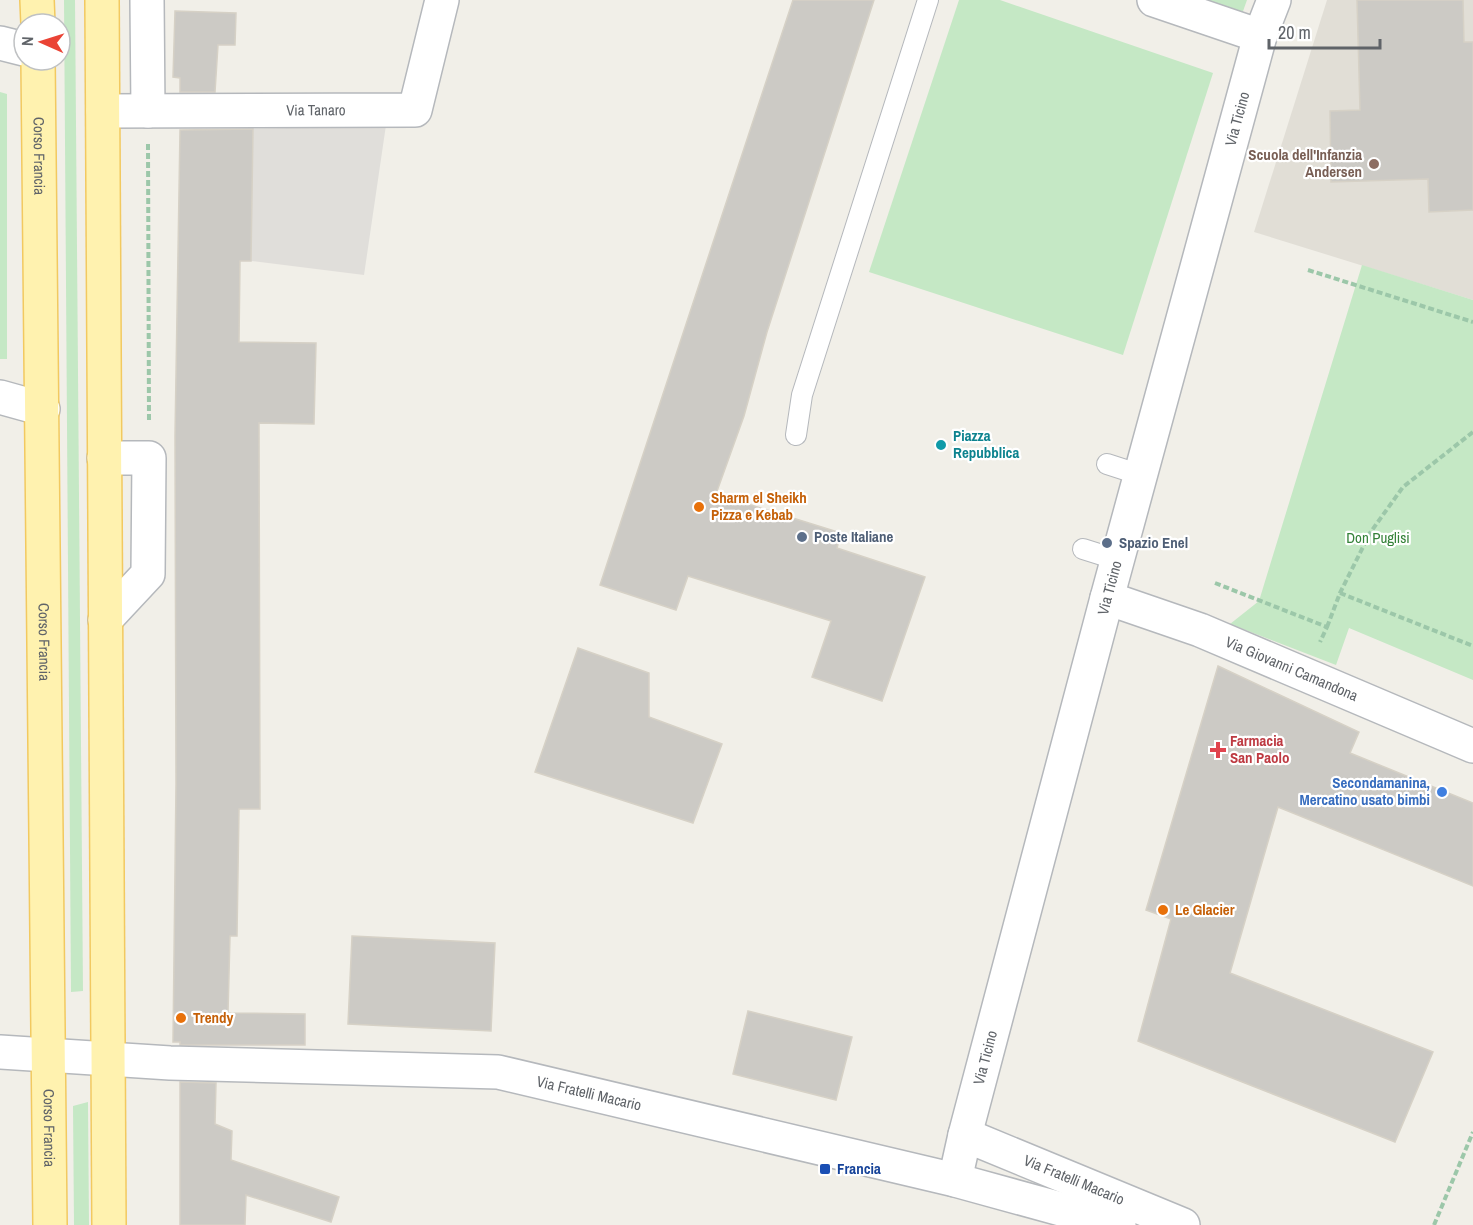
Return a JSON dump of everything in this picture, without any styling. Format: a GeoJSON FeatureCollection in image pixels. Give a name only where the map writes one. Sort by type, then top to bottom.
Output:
{"type":"FeatureCollection","features":[{"type":"Feature","properties":{"kind":"main road"},"geometry":{"type":"LineString","coordinates":[[102,0],[109,1225]]}},
{"type":"Feature","properties":{"kind":"main road","name":"Corso Francia"},"geometry":{"type":"LineString","coordinates":[[38,72],[50,1225]]}},
{"type":"Feature","properties":{"kind":"street"},"geometry":{"type":"LineString","coordinates":[[147,0],[148,111]]}},
{"type":"Feature","properties":{"kind":"street","name":"Via Tanaro"},"geometry":{"type":"LineString","coordinates":[[103,111],[415,110],[442,0]]}},
{"type":"Feature","properties":{"kind":"street"},"geometry":{"type":"LineString","coordinates":[[1154,0],[1260,36]]}},
{"type":"Feature","properties":{"kind":"street","name":"Via Ticino"},"geometry":{"type":"LineString","coordinates":[[955,1180],[1140,474],[1260,36],[1274,0]]}},
{"type":"Feature","properties":{"kind":"street"},"geometry":{"type":"LineString","coordinates":[[0,397],[43,409]]}},
{"type":"Feature","properties":{"kind":"street"},"geometry":{"type":"LineString","coordinates":[[104,458],[149,459],[148,574],[105,620]]}},
{"type":"Feature","properties":{"kind":"street","name":"Via Giovanni Camandona"},"geometry":{"type":"LineString","coordinates":[[1107,598],[1200,630],[1473,746]]}},
{"type":"Feature","properties":{"kind":"street","name":"Via Fratelli Macario"},"geometry":{"type":"LineString","coordinates":[[0,1052],[107,1057],[170,1064],[498,1072],[955,1180],[1119,1225]]}},
{"type":"Feature","properties":{"kind":"street","name":"Via Fratelli Macario"},"geometry":{"type":"LineString","coordinates":[[965,1135],[1183,1225]]}},
{"type":"Feature","properties":{"kind":"lane"},"geometry":{"type":"LineString","coordinates":[[796,435],[802,395],[928,0]]}},
{"type":"Feature","properties":{"kind":"lane"},"geometry":{"type":"LineString","coordinates":[[1107,464],[1140,474]]}},
{"type":"Feature","properties":{"kind":"lane"},"geometry":{"type":"LineString","coordinates":[[1083,549],[1118,560]]}},
{"type":"Feature","properties":{"kind":"path"},"geometry":{"type":"LineString","coordinates":[[148,111],[149,459]]}},
{"type":"Feature","properties":{"kind":"path"},"geometry":{"type":"LineString","coordinates":[[1308,270],[1473,322]]}},
{"type":"Feature","properties":{"kind":"path"},"geometry":{"type":"LineString","coordinates":[[1307,676],[1340,593],[1370,533],[1403,487],[1473,432]]}},
{"type":"Feature","properties":{"kind":"path"},"geometry":{"type":"LineString","coordinates":[[1215,584],[1327,627]]}},
{"type":"Feature","properties":{"kind":"path"},"geometry":{"type":"LineString","coordinates":[[1340,593],[1473,646]]}},
{"type":"Feature","properties":{"kind":"path"},"geometry":{"type":"LineString","coordinates":[[1434,1225],[1473,1132]]}},
{"type":"Feature","properties":{"kind":"shaded area","name":"Scuola dell'Infanzia Andersen"},"geometry":{"type":"Polygon","coordinates":[[[1327,0],[1473,0],[1473,300],[1254,232],[1327,0]]]}},
{"type":"Feature","properties":{"kind":"shaded area"},"geometry":{"type":"Polygon","coordinates":[[[386,125],[364,275],[251,261],[253,129],[386,125]]]}},
{"type":"Feature","properties":{"kind":"green space"},"geometry":{"type":"Polygon","coordinates":[[[64,0],[75,0],[83,991],[71,992],[65,72],[72,72],[72,12],[64,12],[64,0]]]}},
{"type":"Feature","properties":{"kind":"green space"},"geometry":{"type":"Polygon","coordinates":[[[959,0],[1000,0],[1213,73],[1123,355],[869,272],[959,0]]]}},
{"type":"Feature","properties":{"kind":"green space"},"geometry":{"type":"Polygon","coordinates":[[[1208,0],[1247,0],[1242,14],[1208,0]]]}},
{"type":"Feature","properties":{"kind":"green space"},"geometry":{"type":"Polygon","coordinates":[[[0,92],[7,94],[7,359],[0,359],[0,92]]]}},
{"type":"Feature","properties":{"kind":"green space","name":"Don Puglisi"},"geometry":{"type":"Polygon","coordinates":[[[1362,265],[1473,300],[1473,680],[1349,628],[1336,665],[1230,624],[1259,601],[1362,265]]]}},
{"type":"Feature","properties":{"kind":"green space"},"geometry":{"type":"Polygon","coordinates":[[[88,1102],[89,1225],[74,1225],[73,1106],[88,1102]]]}},
{"type":"Feature","properties":{"kind":"building"},"geometry":{"type":"Polygon","coordinates":[[[793,0],[874,0],[767,332],[744,416],[716,494],[841,533],[837,548],[925,577],[882,701],[812,677],[831,621],[688,576],[676,610],[600,585],[793,0]]]}},
{"type":"Feature","properties":{"kind":"building"},"geometry":{"type":"Polygon","coordinates":[[[1357,0],[1463,0],[1464,42],[1473,42],[1473,210],[1429,212],[1428,179],[1331,182],[1330,111],[1360,110],[1357,0]]]}},
{"type":"Feature","properties":{"kind":"building"},"geometry":{"type":"Polygon","coordinates":[[[175,11],[236,13],[235,45],[218,45],[215,92],[180,92],[180,78],[173,77],[175,11]]]}},
{"type":"Feature","properties":{"kind":"building"},"geometry":{"type":"Polygon","coordinates":[[[253,129],[251,261],[240,261],[239,342],[316,343],[314,424],[259,423],[260,809],[239,809],[237,936],[230,936],[228,1013],[305,1014],[305,1045],[180,1045],[180,1042],[173,1042],[176,784],[175,436],[180,130],[253,129]]]}},
{"type":"Feature","properties":{"kind":"building"},"geometry":{"type":"Polygon","coordinates":[[[578,648],[649,673],[649,717],[722,744],[693,823],[535,772],[578,648]]]}},
{"type":"Feature","properties":{"kind":"building"},"geometry":{"type":"Polygon","coordinates":[[[1218,666],[1359,732],[1350,753],[1473,803],[1473,886],[1278,807],[1230,973],[1433,1052],[1395,1142],[1138,1041],[1171,919],[1146,910],[1218,666]]]}},
{"type":"Feature","properties":{"kind":"building"},"geometry":{"type":"Polygon","coordinates":[[[352,936],[495,943],[491,1031],[348,1024],[352,936]]]}},
{"type":"Feature","properties":{"kind":"building"},"geometry":{"type":"Polygon","coordinates":[[[748,1011],[852,1037],[836,1100],[733,1074],[748,1011]]]}},
{"type":"Feature","properties":{"kind":"building"},"geometry":{"type":"Polygon","coordinates":[[[180,1082],[216,1083],[215,1124],[232,1131],[231,1160],[339,1197],[331,1222],[246,1195],[245,1225],[180,1225],[180,1082]]]}},
{"type":"Feature","properties":{"kind":"place","name":"Scuola dell'Infanzia Andersen"},"geometry":{"type":"Point","coordinates":[1374,164]}},
{"type":"Feature","properties":{"kind":"place","name":"Piazza Repubblica"},"geometry":{"type":"Point","coordinates":[941,445]}},
{"type":"Feature","properties":{"kind":"place","name":"Sharm el Sheikh Pizza e Kebab"},"geometry":{"type":"Point","coordinates":[699,507]}},
{"type":"Feature","properties":{"kind":"place","name":"Poste Italiane"},"geometry":{"type":"Point","coordinates":[802,537]}},
{"type":"Feature","properties":{"kind":"place","name":"Spazio Enel"},"geometry":{"type":"Point","coordinates":[1107,543]}},
{"type":"Feature","properties":{"kind":"place","name":"Farmacia San Paolo"},"geometry":{"type":"Point","coordinates":[1218,750]}},
{"type":"Feature","properties":{"kind":"place","name":"Secondamanina, Mercatino usato bimbi"},"geometry":{"type":"Point","coordinates":[1442,792]}},
{"type":"Feature","properties":{"kind":"place","name":"Le Glacier"},"geometry":{"type":"Point","coordinates":[1163,910]}},
{"type":"Feature","properties":{"kind":"place","name":"Trendy"},"geometry":{"type":"Point","coordinates":[181,1018]}},
{"type":"Feature","properties":{"kind":"place","name":"Francia"},"geometry":{"type":"Point","coordinates":[825,1169]}}]}
